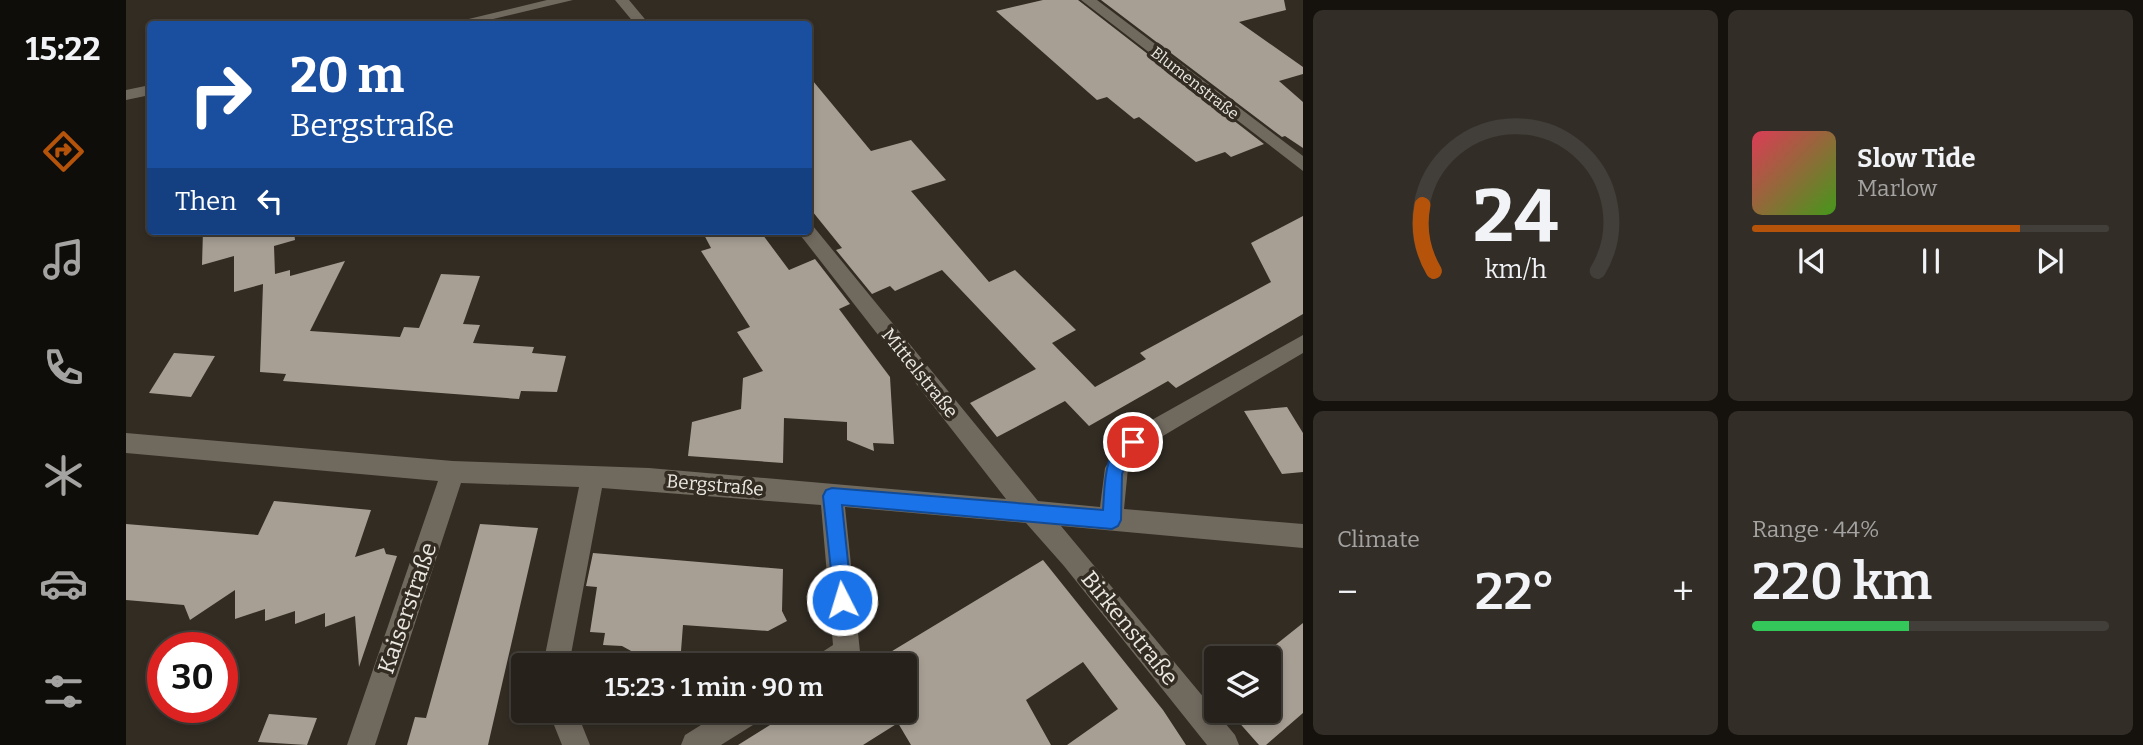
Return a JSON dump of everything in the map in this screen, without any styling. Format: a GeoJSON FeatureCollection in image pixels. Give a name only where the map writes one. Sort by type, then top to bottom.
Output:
{"type":"FeatureCollection","features":[{"type":"Feature","properties":{"kind":"street"},"geometry":{"type":"LineString","coordinates":[[469,21],[566,0]]}},
{"type":"Feature","properties":{"kind":"street"},"geometry":{"type":"LineString","coordinates":[[622,0],[640,21]]}},
{"type":"Feature","properties":{"kind":"street","name":"Blumenstraße"},"geometry":{"type":"LineString","coordinates":[[1088,0],[1303,166]]}},
{"type":"Feature","properties":{"kind":"street"},"geometry":{"type":"LineString","coordinates":[[126,96],[147,91]]}},
{"type":"Feature","properties":{"kind":"street","name":"Mittelstraße"},"geometry":{"type":"LineString","coordinates":[[810,235],[1033,514]]}},
{"type":"Feature","properties":{"kind":"street"},"geometry":{"type":"LineString","coordinates":[[1112,520],[1114,474],[1121,454],[1133,442],[1303,343]]}},
{"type":"Feature","properties":{"kind":"street","name":"Bergstraße"},"geometry":{"type":"LineString","coordinates":[[130,450],[453,472],[593,477],[1303,536]]}},
{"type":"Feature","properties":{"kind":"street","name":"Kaiserstraße"},"geometry":{"type":"LineString","coordinates":[[361,745],[453,472]]}},
{"type":"Feature","properties":{"kind":"street"},"geometry":{"type":"LineString","coordinates":[[558,653],[593,477]]}},
{"type":"Feature","properties":{"kind":"street"},"geometry":{"type":"LineString","coordinates":[[832,496],[845,653]]}},
{"type":"Feature","properties":{"kind":"street","name":"Birkenstraße"},"geometry":{"type":"LineString","coordinates":[[1033,514],[1073,558],[1225,745]]}},
{"type":"Feature","properties":{"kind":"street"},"geometry":{"type":"LineString","coordinates":[[567,723],[576,745]]}},
{"type":"Feature","properties":{"kind":"street"},"geometry":{"type":"LineString","coordinates":[[695,745],[730,723]]}},
{"type":"Feature","properties":{"kind":"building"},"geometry":{"type":"Polygon","coordinates":[[[1043,0],[1078,0],[1264,144],[1231,157],[1225,152],[1196,162],[1139,117],[1134,119],[1107,97],[1097,100],[996,11],[1043,0]]]}},
{"type":"Feature","properties":{"kind":"building"},"geometry":{"type":"Polygon","coordinates":[[[1101,0],[1284,0],[1286,10],[1239,22],[1303,67],[1303,74],[1279,81],[1303,102],[1303,148],[1285,136],[1282,137],[1101,0]]]}},
{"type":"Feature","properties":{"kind":"building"},"geometry":{"type":"Polygon","coordinates":[[[812,80],[871,151],[911,140],[946,180],[911,191],[989,282],[1015,270],[1076,330],[1052,343],[1095,387],[1146,359],[1140,353],[1271,282],[1251,243],[1303,216],[1303,314],[1176,388],[1168,381],[1089,426],[1065,401],[997,437],[970,403],[1036,369],[942,270],[895,291],[890,286],[872,294],[836,250],[842,248],[812,211],[812,80]]]}},
{"type":"Feature","properties":{"kind":"building"},"geometry":{"type":"Polygon","coordinates":[[[203,235],[294,235],[295,240],[274,246],[275,274],[290,270],[290,276],[345,261],[310,331],[400,337],[404,327],[419,328],[441,274],[480,276],[463,324],[480,325],[473,343],[534,347],[532,353],[566,356],[557,392],[521,391],[519,399],[283,381],[286,374],[260,372],[263,284],[234,292],[234,256],[202,265],[203,235]]]}},
{"type":"Feature","properties":{"kind":"building"},"geometry":{"type":"Polygon","coordinates":[[[704,235],[763,235],[789,270],[815,259],[850,304],[839,309],[890,377],[894,444],[873,443],[874,451],[847,440],[847,422],[784,418],[783,463],[688,456],[692,422],[741,409],[743,378],[763,371],[737,332],[750,327],[701,251],[711,248],[704,235]]]}},
{"type":"Feature","properties":{"kind":"building"},"geometry":{"type":"Polygon","coordinates":[[[174,353],[215,356],[191,397],[149,393],[174,353]]]}},
{"type":"Feature","properties":{"kind":"building"},"geometry":{"type":"Polygon","coordinates":[[[1287,407],[1303,433],[1303,472],[1282,474],[1244,411],[1287,407]]]}},
{"type":"Feature","properties":{"kind":"building"},"geometry":{"type":"Polygon","coordinates":[[[274,501],[371,510],[355,557],[384,548],[386,554],[397,556],[359,667],[355,616],[325,627],[325,613],[295,624],[295,611],[265,621],[265,609],[235,619],[235,590],[190,620],[184,605],[126,600],[126,524],[258,535],[274,501]]]}},
{"type":"Feature","properties":{"kind":"building"},"geometry":{"type":"Polygon","coordinates":[[[480,524],[538,528],[488,745],[407,745],[415,717],[426,718],[480,524]]]}},
{"type":"Feature","properties":{"kind":"building"},"geometry":{"type":"Polygon","coordinates":[[[593,553],[783,569],[782,611],[787,621],[768,631],[683,625],[681,651],[634,653],[622,646],[603,645],[605,633],[590,632],[597,587],[586,586],[593,553]]]}},
{"type":"Feature","properties":{"kind":"building"},"geometry":{"type":"Polygon","coordinates":[[[1043,560],[1163,710],[1186,745],[1067,745],[1118,709],[1083,662],[1026,700],[1051,745],[911,745],[898,723],[917,723],[917,653],[889,653],[1043,560]]]}},
{"type":"Feature","properties":{"kind":"building"},"geometry":{"type":"Polygon","coordinates":[[[1303,623],[1303,713],[1266,745],[1259,745],[1240,723],[1281,723],[1281,646],[1274,646],[1303,623]]]}},
{"type":"Feature","properties":{"kind":"building"},"geometry":{"type":"Polygon","coordinates":[[[269,714],[317,718],[307,745],[258,742],[269,714]]]}},
{"type":"Feature","properties":{"kind":"building"},"geometry":{"type":"Polygon","coordinates":[[[773,723],[898,723],[863,745],[738,745],[773,723]]]}},
{"type":"Feature","properties":{"kind":"route"},"geometry":{"type":"LineString","coordinates":[[842,600],[832,496],[1112,520],[1114,474],[1121,454],[1133,442]]}}]}
